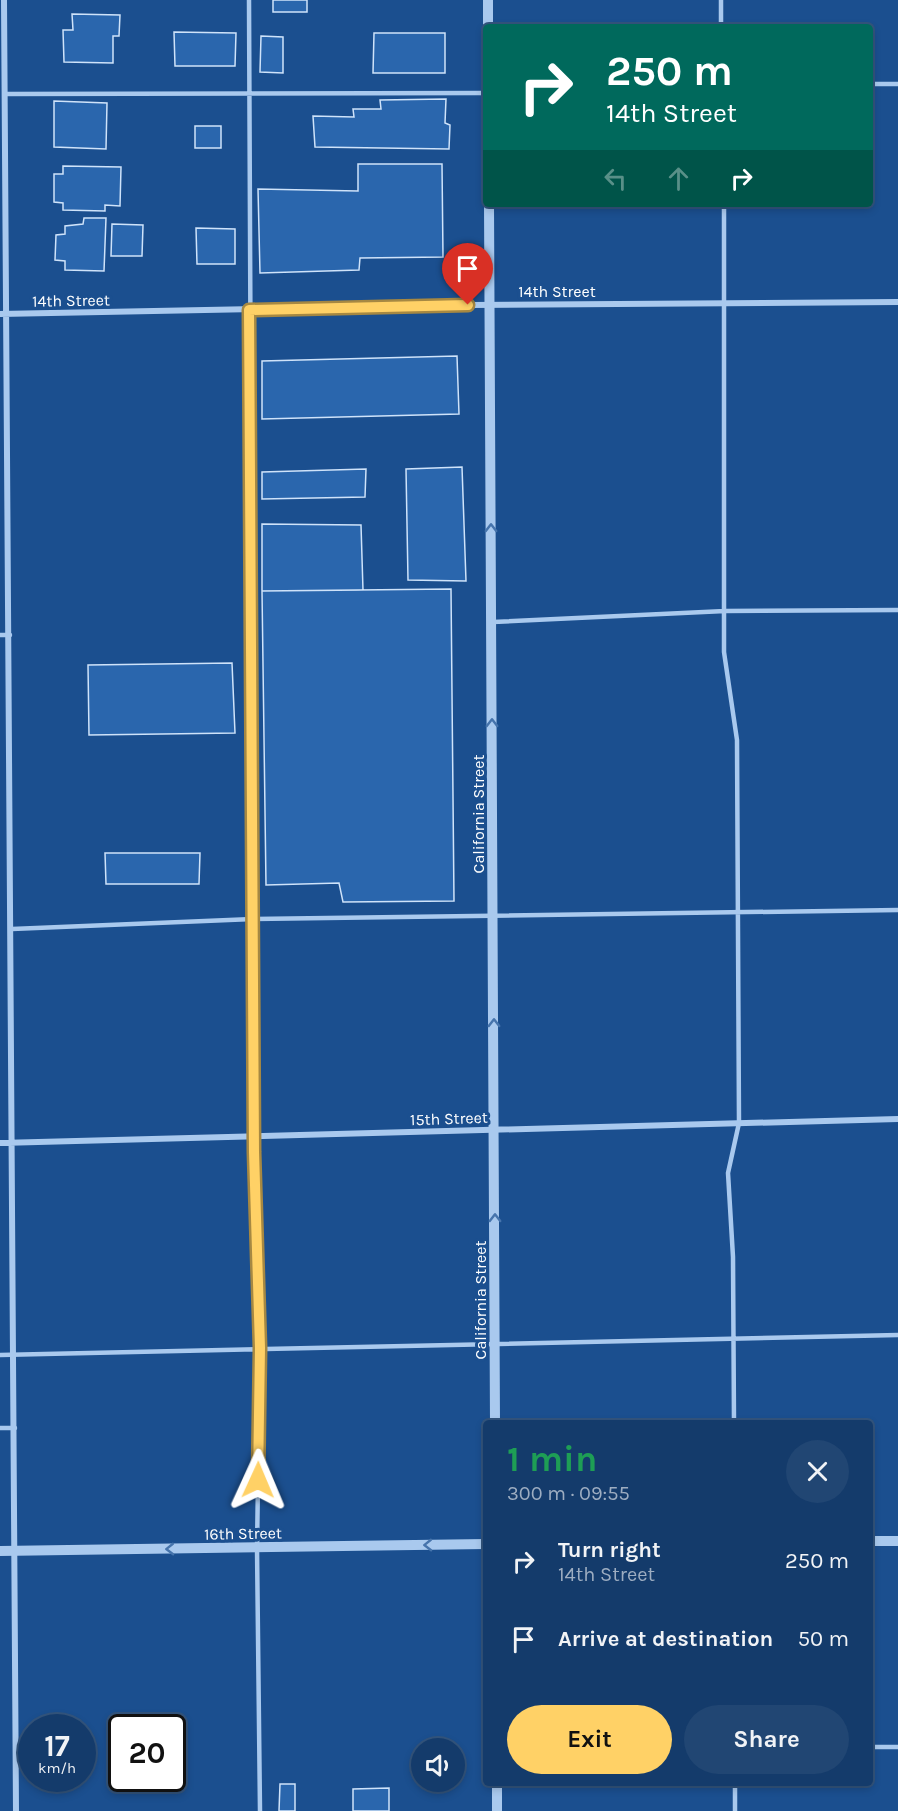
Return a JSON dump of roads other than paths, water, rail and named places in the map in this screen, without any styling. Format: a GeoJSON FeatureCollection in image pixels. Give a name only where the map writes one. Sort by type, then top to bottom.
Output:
{"type":"FeatureCollection","features":[{"type":"Feature","properties":{"kind":"street"},"geometry":{"type":"LineString","coordinates":[[4,0],[8,314],[16,1811]]}},
{"type":"Feature","properties":{"kind":"street"},"geometry":{"type":"LineString","coordinates":[[488,0],[489,24]]}},
{"type":"Feature","properties":{"kind":"street","name":"California Street"},"geometry":{"type":"LineString","coordinates":[[489,207],[495,1420]]}},
{"type":"Feature","properties":{"kind":"street","name":"14th Street"},"geometry":{"type":"LineString","coordinates":[[0,314],[489,305],[898,302]]}},
{"type":"Feature","properties":{"kind":"street","name":"15th Street"},"geometry":{"type":"LineString","coordinates":[[0,1143],[898,1119]]}},
{"type":"Feature","properties":{"kind":"street"},"geometry":{"type":"LineString","coordinates":[[873,1541],[898,1540]]}},
{"type":"Feature","properties":{"kind":"street","name":"16th Street"},"geometry":{"type":"LineString","coordinates":[[0,1551],[483,1544]]}},
{"type":"Feature","properties":{"kind":"street"},"geometry":{"type":"LineString","coordinates":[[497,1786],[497,1811]]}},
{"type":"Feature","properties":{"kind":"lane"},"geometry":{"type":"LineString","coordinates":[[249,0],[254,1136],[260,1348],[257,1548],[260,1811]]}},
{"type":"Feature","properties":{"kind":"lane"},"geometry":{"type":"LineString","coordinates":[[721,0],[721,24]]}},
{"type":"Feature","properties":{"kind":"lane"},"geometry":{"type":"LineString","coordinates":[[873,84],[898,84]]}},
{"type":"Feature","properties":{"kind":"lane"},"geometry":{"type":"LineString","coordinates":[[6,94],[483,93]]}},
{"type":"Feature","properties":{"kind":"lane"},"geometry":{"type":"LineString","coordinates":[[724,207],[724,652],[737,740],[739,1123],[728,1173],[733,1257],[734,1420]]}},
{"type":"Feature","properties":{"kind":"lane"},"geometry":{"type":"LineString","coordinates":[[491,622],[725,611],[898,610]]}},
{"type":"Feature","properties":{"kind":"lane"},"geometry":{"type":"LineString","coordinates":[[0,635],[10,635]]}},
{"type":"Feature","properties":{"kind":"lane"},"geometry":{"type":"LineString","coordinates":[[12,929],[253,920],[898,910]]}},
{"type":"Feature","properties":{"kind":"lane"},"geometry":{"type":"LineString","coordinates":[[0,1356],[260,1348],[898,1335]]}},
{"type":"Feature","properties":{"kind":"lane"},"geometry":{"type":"LineString","coordinates":[[0,1428],[15,1428]]}},
{"type":"Feature","properties":{"kind":"lane"},"geometry":{"type":"LineString","coordinates":[[873,1747],[898,1747]]}},
{"type":"Feature","properties":{"kind":"lane"},"geometry":{"type":"LineString","coordinates":[[735,1786],[735,1811]]}}]}
